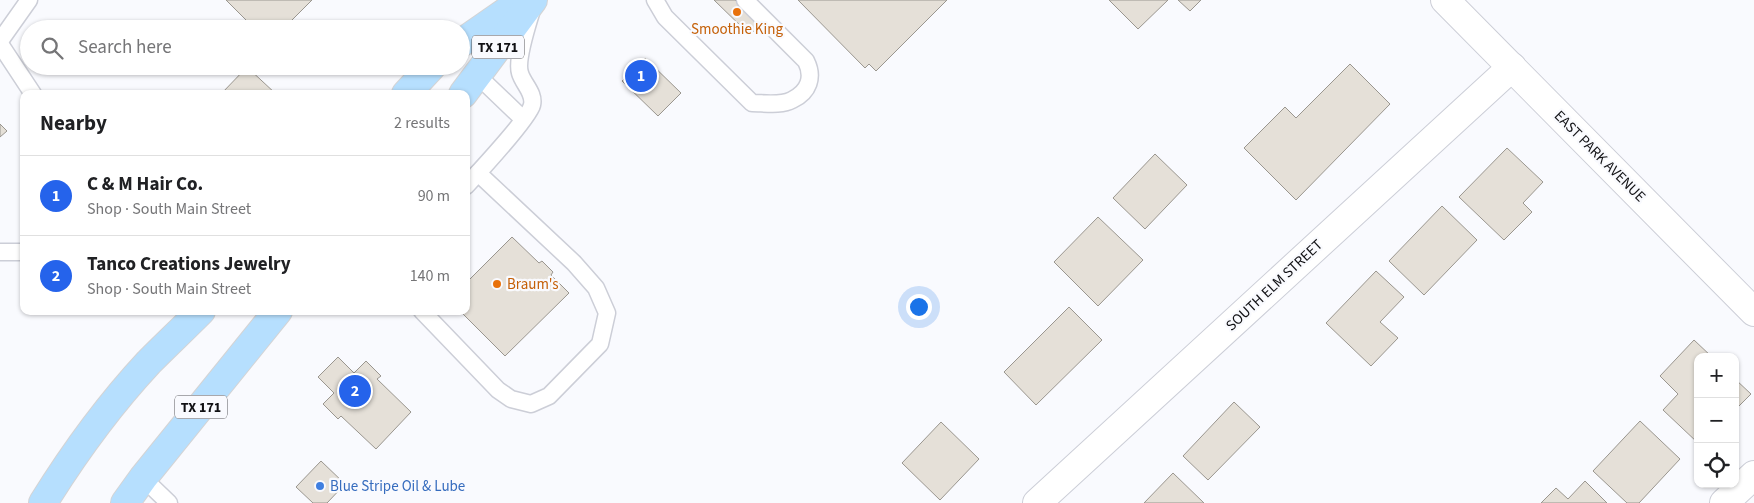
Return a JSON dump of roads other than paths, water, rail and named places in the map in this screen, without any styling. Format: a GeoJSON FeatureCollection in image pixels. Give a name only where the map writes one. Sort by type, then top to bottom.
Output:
{"type":"FeatureCollection","features":[{"type":"Feature","properties":{"kind":"main road","name":"TX 171"},"geometry":{"type":"LineString","coordinates":[[470,37],[523,0]]}},
{"type":"Feature","properties":{"kind":"main road","name":"TX 171"},"geometry":{"type":"LineString","coordinates":[[470,85],[533,0]]}},
{"type":"Feature","properties":{"kind":"main road"},"geometry":{"type":"LineString","coordinates":[[410,90],[424,75]]}},
{"type":"Feature","properties":{"kind":"main road"},"geometry":{"type":"LineString","coordinates":[[43,503],[69,462],[106,412],[148,363],[197,315]]}},
{"type":"Feature","properties":{"kind":"main road","name":"TX 171"},"geometry":{"type":"LineString","coordinates":[[125,503],[275,315]]}},
{"type":"Feature","properties":{"kind":"street","name":"EAST PARK AVENUE"},"geometry":{"type":"LineString","coordinates":[[1445,0],[1754,312]]}},
{"type":"Feature","properties":{"kind":"street","name":"SOUTH ELM STREET"},"geometry":{"type":"LineString","coordinates":[[1037,503],[1512,67]]}},
{"type":"Feature","properties":{"kind":"street"},"geometry":{"type":"LineString","coordinates":[[1724,503],[1754,475]]}},
{"type":"Feature","properties":{"kind":"lane"},"geometry":{"type":"LineString","coordinates":[[20,74],[0,42],[29,0]]}},
{"type":"Feature","properties":{"kind":"lane"},"geometry":{"type":"LineString","coordinates":[[470,182],[523,119],[532,105],[530,91],[519,72],[521,47],[530,14],[537,0]]}},
{"type":"Feature","properties":{"kind":"lane"},"geometry":{"type":"LineString","coordinates":[[656,0],[665,17],[752,103],[773,104],[791,101],[804,91],[811,82],[811,70],[806,60],[745,0]]}},
{"type":"Feature","properties":{"kind":"lane"},"geometry":{"type":"LineString","coordinates":[[21,75],[30,90]]}},
{"type":"Feature","properties":{"kind":"lane"},"geometry":{"type":"LineString","coordinates":[[470,85],[523,119]]}},
{"type":"Feature","properties":{"kind":"lane"},"geometry":{"type":"LineString","coordinates":[[426,315],[498,390],[511,399],[531,404],[549,396],[600,344],[607,313],[596,288],[574,263],[478,173]]}},
{"type":"Feature","properties":{"kind":"lane"},"geometry":{"type":"LineString","coordinates":[[0,252],[20,252]]}},
{"type":"Feature","properties":{"kind":"lane"},"geometry":{"type":"LineString","coordinates":[[143,478],[169,503]]}},
{"type":"Feature","properties":{"kind":"place","name":"Smoothie King"},"geometry":{"type":"Point","coordinates":[737,12]}},
{"type":"Feature","properties":{"kind":"place","name":"C & M Hair Co."},"geometry":{"type":"Point","coordinates":[641,76]}},
{"type":"Feature","properties":{"kind":"place","name":"Braum's"},"geometry":{"type":"Point","coordinates":[497,284]}},
{"type":"Feature","properties":{"kind":"place","name":"Tanco Creations Jewelry"},"geometry":{"type":"Point","coordinates":[355,391]}},
{"type":"Feature","properties":{"kind":"place","name":"Blue Stripe Oil & Lube"},"geometry":{"type":"Point","coordinates":[320,486]}}]}
